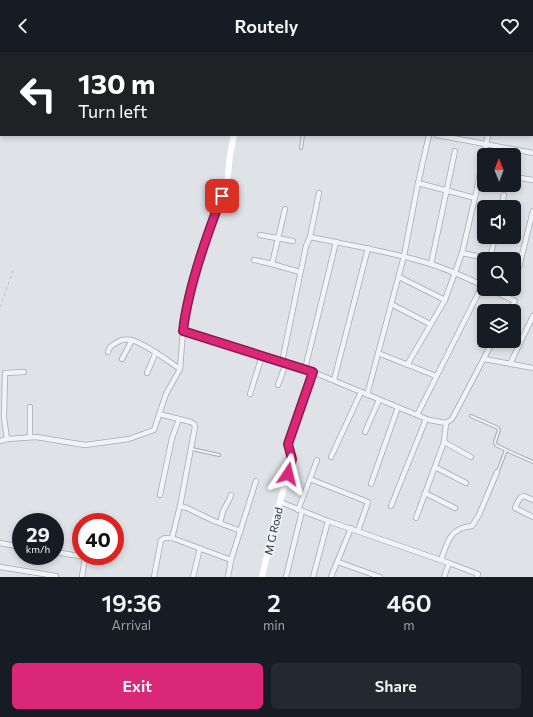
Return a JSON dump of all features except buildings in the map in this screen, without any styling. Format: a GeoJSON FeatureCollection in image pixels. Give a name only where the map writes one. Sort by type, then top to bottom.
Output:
{"type":"FeatureCollection","features":[{"type":"Feature","properties":{"kind":"street"},"geometry":{"type":"LineString","coordinates":[[0,441],[7,439],[36,437],[85,444],[129,439],[154,430],[166,394],[180,369],[183,331],[189,298],[208,231],[227,184],[234,136]]}},
{"type":"Feature","properties":{"kind":"street"},"geometry":{"type":"LineString","coordinates":[[367,395],[399,277],[429,136]]}},
{"type":"Feature","properties":{"kind":"street"},"geometry":{"type":"LineString","coordinates":[[442,136],[533,153]]}},
{"type":"Feature","properties":{"kind":"street"},"geometry":{"type":"LineString","coordinates":[[485,148],[488,136]]}},
{"type":"Feature","properties":{"kind":"street"},"geometry":{"type":"LineString","coordinates":[[431,264],[455,151]]}},
{"type":"Feature","properties":{"kind":"street"},"geometry":{"type":"LineString","coordinates":[[521,178],[533,180]]}},
{"type":"Feature","properties":{"kind":"street"},"geometry":{"type":"LineString","coordinates":[[418,183],[475,198]]}},
{"type":"Feature","properties":{"kind":"street"},"geometry":{"type":"LineString","coordinates":[[407,365],[445,300],[456,274],[477,191]]}},
{"type":"Feature","properties":{"kind":"street"},"geometry":{"type":"LineString","coordinates":[[278,385],[284,362],[300,272],[306,246],[310,237],[319,193]]}},
{"type":"Feature","properties":{"kind":"street"},"geometry":{"type":"LineString","coordinates":[[503,200],[504,195]]}},
{"type":"Feature","properties":{"kind":"street"},"geometry":{"type":"LineString","coordinates":[[272,264],[285,209]]}},
{"type":"Feature","properties":{"kind":"street"},"geometry":{"type":"LineString","coordinates":[[521,259],[533,211]]}},
{"type":"Feature","properties":{"kind":"street"},"geometry":{"type":"LineString","coordinates":[[260,235],[293,241]]}},
{"type":"Feature","properties":{"kind":"street"},"geometry":{"type":"LineString","coordinates":[[310,237],[404,256],[431,264],[477,283]]}},
{"type":"Feature","properties":{"kind":"street"},"geometry":{"type":"LineString","coordinates":[[305,369],[336,242]]}},
{"type":"Feature","properties":{"kind":"street"},"geometry":{"type":"LineString","coordinates":[[334,380],[368,248]]}},
{"type":"Feature","properties":{"kind":"street"},"geometry":{"type":"LineString","coordinates":[[462,253],[477,256]]}},
{"type":"Feature","properties":{"kind":"street"},"geometry":{"type":"LineString","coordinates":[[254,260],[300,272]]}},
{"type":"Feature","properties":{"kind":"street"},"geometry":{"type":"LineString","coordinates":[[399,277],[445,300]]}},
{"type":"Feature","properties":{"kind":"street"},"geometry":{"type":"LineString","coordinates":[[417,415],[478,296]]}},
{"type":"Feature","properties":{"kind":"street"},"geometry":{"type":"LineString","coordinates":[[504,296],[515,301],[513,304]]}},
{"type":"Feature","properties":{"kind":"street"},"geometry":{"type":"LineString","coordinates":[[391,304],[430,324]]}},
{"type":"Feature","properties":{"kind":"street"},"geometry":{"type":"LineString","coordinates":[[510,364],[533,316]]}},
{"type":"Feature","properties":{"kind":"street"},"geometry":{"type":"LineString","coordinates":[[183,331],[305,369],[426,419],[446,423],[452,419],[490,348]]}},
{"type":"Feature","properties":{"kind":"street"},"geometry":{"type":"LineString","coordinates":[[108,352],[109,348],[118,342],[132,340],[156,352],[180,369]]}},
{"type":"Feature","properties":{"kind":"street"},"geometry":{"type":"LineString","coordinates":[[122,360],[132,340]]}},
{"type":"Feature","properties":{"kind":"street"},"geometry":{"type":"LineString","coordinates":[[147,373],[156,352]]}},
{"type":"Feature","properties":{"kind":"street"},"geometry":{"type":"LineString","coordinates":[[378,353],[436,376]]}},
{"type":"Feature","properties":{"kind":"street"},"geometry":{"type":"LineString","coordinates":[[250,394],[262,356]]}},
{"type":"Feature","properties":{"kind":"street"},"geometry":{"type":"LineString","coordinates":[[484,359],[533,368]]}},
{"type":"Feature","properties":{"kind":"street"},"geometry":{"type":"LineString","coordinates":[[7,439],[4,418],[5,373],[24,372]]}},
{"type":"Feature","properties":{"kind":"street","name":"M G Road"},"geometry":{"type":"LineString","coordinates":[[262,577],[292,459],[288,444],[313,372]]}},
{"type":"Feature","properties":{"kind":"street"},"geometry":{"type":"LineString","coordinates":[[331,457],[361,392]]}},
{"type":"Feature","properties":{"kind":"street"},"geometry":{"type":"LineString","coordinates":[[365,432],[379,400]]}},
{"type":"Feature","properties":{"kind":"street"},"geometry":{"type":"LineString","coordinates":[[30,407],[30,437]]}},
{"type":"Feature","properties":{"kind":"street"},"geometry":{"type":"LineString","coordinates":[[371,484],[398,407]]}},
{"type":"Feature","properties":{"kind":"street"},"geometry":{"type":"LineString","coordinates":[[159,414],[194,424],[195,430],[172,538]]}},
{"type":"Feature","properties":{"kind":"street"},"geometry":{"type":"LineString","coordinates":[[160,495],[172,438],[179,419]]}},
{"type":"Feature","properties":{"kind":"street"},"geometry":{"type":"LineString","coordinates":[[391,506],[426,419]]}},
{"type":"Feature","properties":{"kind":"street"},"geometry":{"type":"LineString","coordinates":[[416,518],[444,442],[446,423]]}},
{"type":"Feature","properties":{"kind":"street"},"geometry":{"type":"LineString","coordinates":[[444,442],[471,457]]}},
{"type":"Feature","properties":{"kind":"street"},"geometry":{"type":"LineString","coordinates":[[286,577],[300,510],[317,460]]}},
{"type":"Feature","properties":{"kind":"street"},"geometry":{"type":"LineString","coordinates":[[435,467],[466,483]]}},
{"type":"Feature","properties":{"kind":"street"},"geometry":{"type":"LineString","coordinates":[[441,560],[448,541],[456,530],[462,527],[472,526],[479,515],[497,472]]}},
{"type":"Feature","properties":{"kind":"street"},"geometry":{"type":"LineString","coordinates":[[310,479],[368,502],[358,531]]}},
{"type":"Feature","properties":{"kind":"street"},"geometry":{"type":"LineString","coordinates":[[228,577],[231,560],[256,480]]}},
{"type":"Feature","properties":{"kind":"street"},"geometry":{"type":"LineString","coordinates":[[425,493],[455,508]]}},
{"type":"Feature","properties":{"kind":"street"},"geometry":{"type":"LineString","coordinates":[[220,523],[223,511],[231,495]]}},
{"type":"Feature","properties":{"kind":"street"},"geometry":{"type":"LineString","coordinates":[[533,500],[524,496],[521,497],[515,508],[533,517]]}},
{"type":"Feature","properties":{"kind":"street"},"geometry":{"type":"LineString","coordinates":[[280,502],[328,521],[352,528],[478,574],[477,577]]}},
{"type":"Feature","properties":{"kind":"street"},"geometry":{"type":"LineString","coordinates":[[180,506],[241,531]]}},
{"type":"Feature","properties":{"kind":"street"},"geometry":{"type":"LineString","coordinates":[[313,577],[328,521]]}},
{"type":"Feature","properties":{"kind":"street"},"geometry":{"type":"LineString","coordinates":[[331,577],[352,528]]}},
{"type":"Feature","properties":{"kind":"street"},"geometry":{"type":"LineString","coordinates":[[154,577],[162,540],[165,538],[172,538],[231,560]]}},
{"type":"Feature","properties":{"kind":"street"},"geometry":{"type":"LineString","coordinates":[[0,543],[12,545]]}},
{"type":"Feature","properties":{"kind":"street"},"geometry":{"type":"LineString","coordinates":[[193,577],[200,548]]}},
{"type":"Feature","properties":{"kind":"street"},"geometry":{"type":"LineString","coordinates":[[338,562],[380,577]]}},
{"type":"Feature","properties":{"kind":"street"},"geometry":{"type":"LineString","coordinates":[[444,577],[449,563]]}},
{"type":"Feature","properties":{"kind":"street"},"geometry":{"type":"LineString","coordinates":[[82,577],[84,565]]}},
{"type":"Feature","properties":{"kind":"street"},"geometry":{"type":"LineString","coordinates":[[0,567],[56,576]]}},
{"type":"Feature","properties":{"kind":"lane"},"geometry":{"type":"LineString","coordinates":[[300,148],[303,136]]}},
{"type":"Feature","properties":{"kind":"lane"},"geometry":{"type":"LineString","coordinates":[[471,416],[498,428],[499,430],[495,442],[496,445],[533,462]]}},
{"type":"Feature","properties":{"kind":"lane"},"geometry":{"type":"LineString","coordinates":[[191,449],[219,454]]}},
{"type":"Feature","properties":{"kind":"lane"},"geometry":{"type":"LineString","coordinates":[[497,472],[506,450]]}},
{"type":"Feature","properties":{"kind":"path"},"geometry":{"type":"LineString","coordinates":[[0,307],[13,271]]}},
{"type":"Feature","properties":{"kind":"route"},"geometry":{"type":"LineString","coordinates":[[222,196],[208,231],[189,298],[183,331],[271,359],[295,365],[313,372],[288,444],[292,459],[288,474]]}}]}
